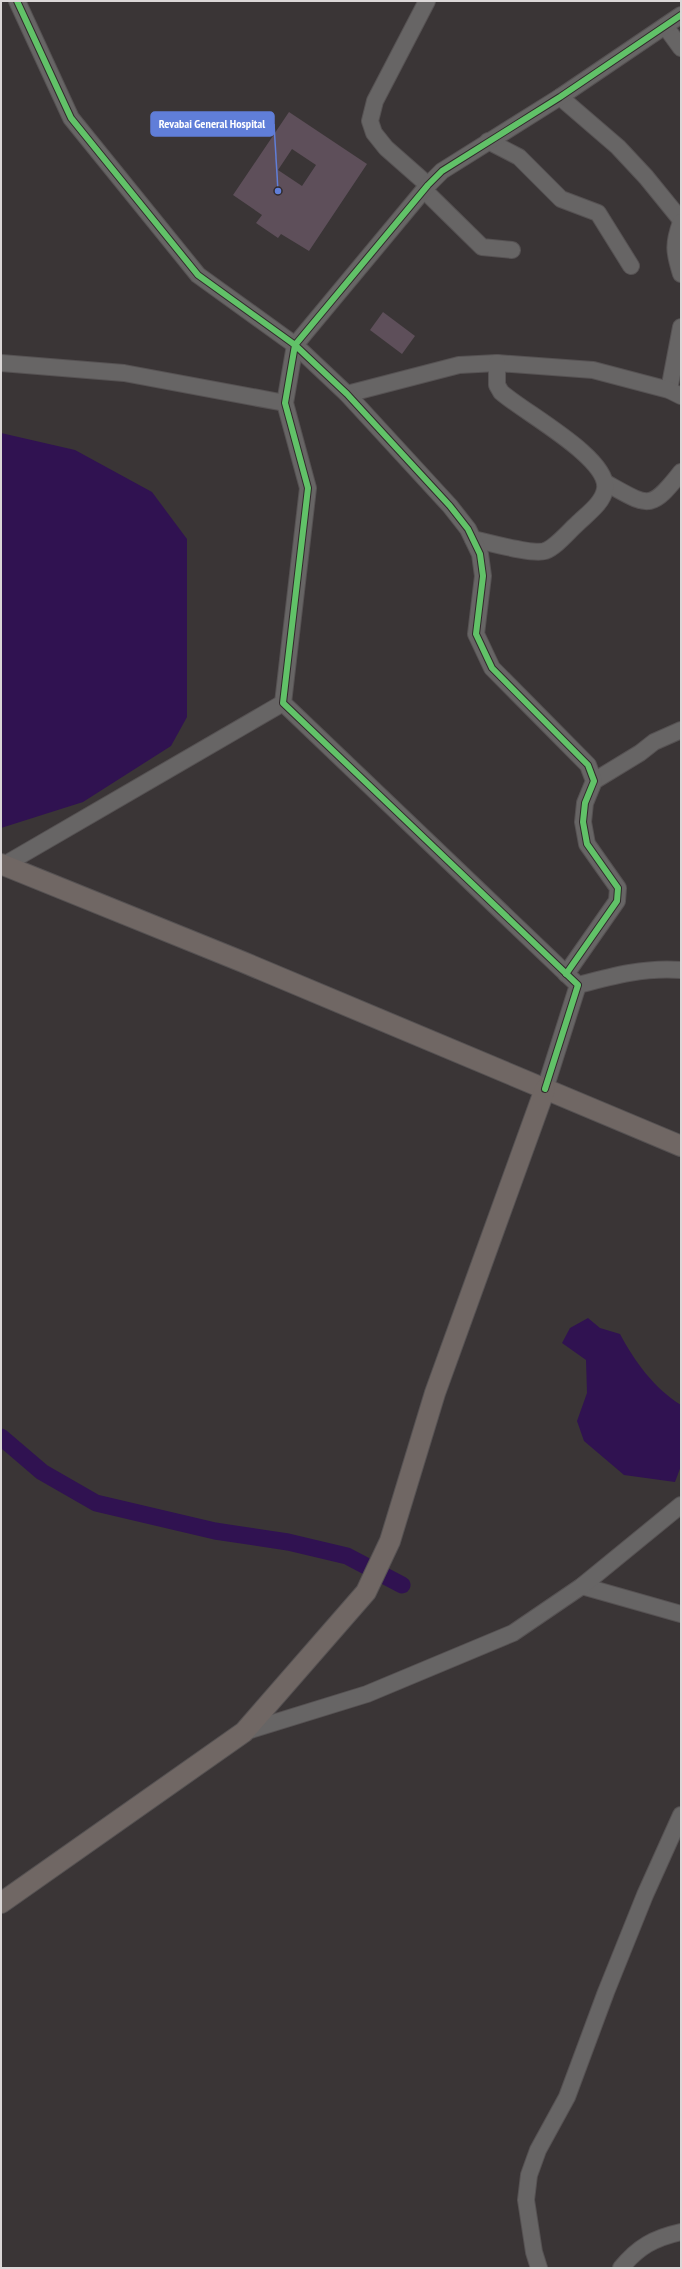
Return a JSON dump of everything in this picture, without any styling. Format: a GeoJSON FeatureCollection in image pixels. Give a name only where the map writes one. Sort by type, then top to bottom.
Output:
{"type":"FeatureCollection","features":[{"type":"Feature","properties":{"kind":"main road"},"geometry":{"type":"LineString","coordinates":[[2,864],[243,962],[681,1146]]}},
{"type":"Feature","properties":{"kind":"main road"},"geometry":{"type":"LineString","coordinates":[[1,1903],[244,1732],[366,1592],[390,1541],[435,1393],[545,1089]]}},
{"type":"Feature","properties":{"kind":"street"},"geometry":{"type":"LineString","coordinates":[[17,1],[71,118],[198,274],[295,345],[348,394],[450,506],[468,529],[480,554],[483,576],[476,634],[492,668],[588,765],[594,781]]}},
{"type":"Feature","properties":{"kind":"street"},"geometry":{"type":"LineString","coordinates":[[426,1],[375,101],[370,121],[374,132],[386,148],[426,187],[482,246],[512,250]]}},
{"type":"Feature","properties":{"kind":"street"},"geometry":{"type":"LineString","coordinates":[[283,703],[308,488],[285,403],[295,345],[426,187],[442,171],[560,97],[681,15]]}},
{"type":"Feature","properties":{"kind":"street"},"geometry":{"type":"LineString","coordinates":[[665,26],[681,48]]}},
{"type":"Feature","properties":{"kind":"street"},"geometry":{"type":"LineString","coordinates":[[560,97],[618,147],[646,177],[681,221],[674,241],[675,255],[681,274]]}},
{"type":"Feature","properties":{"kind":"street"},"geometry":{"type":"LineString","coordinates":[[488,141],[519,157],[561,199],[598,213],[631,266]]}},
{"type":"Feature","properties":{"kind":"street"},"geometry":{"type":"LineString","coordinates":[[348,394],[459,365],[497,363],[593,370],[675,393],[681,327]]}},
{"type":"Feature","properties":{"kind":"street"},"geometry":{"type":"LineString","coordinates":[[1,363],[124,373],[285,403]]}},
{"type":"Feature","properties":{"kind":"street"},"geometry":{"type":"LineString","coordinates":[[497,363],[498,385],[501,392],[510,400],[584,451],[593,461],[606,483],[637,500],[655,500],[663,495],[681,472]]}},
{"type":"Feature","properties":{"kind":"street"},"geometry":{"type":"LineString","coordinates":[[473,539],[533,551],[545,551],[554,545],[600,502],[606,483]]}},
{"type":"Feature","properties":{"kind":"street"},"geometry":{"type":"LineString","coordinates":[[2,864],[283,703]]}},
{"type":"Feature","properties":{"kind":"street"},"geometry":{"type":"LineString","coordinates":[[283,703],[578,985]]}},
{"type":"Feature","properties":{"kind":"street"},"geometry":{"type":"LineString","coordinates":[[566,974],[612,912],[617,901],[618,888],[587,844],[583,822],[586,803],[594,781],[640,753],[654,742],[681,730]]}},
{"type":"Feature","properties":{"kind":"street"},"geometry":{"type":"LineString","coordinates":[[578,985],[636,971],[658,968],[681,970]]}},
{"type":"Feature","properties":{"kind":"street"},"geometry":{"type":"LineString","coordinates":[[545,1089],[578,985]]}},
{"type":"Feature","properties":{"kind":"street"},"geometry":{"type":"LineString","coordinates":[[244,1732],[367,1694],[513,1633],[582,1586],[681,1505]]}},
{"type":"Feature","properties":{"kind":"street"},"geometry":{"type":"LineString","coordinates":[[582,1586],[681,1614]]}},
{"type":"Feature","properties":{"kind":"street"},"geometry":{"type":"LineString","coordinates":[[539,2268],[534,2252],[526,2200],[529,2175],[538,2150],[567,2097],[639,1909],[681,1815]]}},
{"type":"Feature","properties":{"kind":"street"},"geometry":{"type":"LineString","coordinates":[[621,2268],[633,2253],[661,2237],[681,2232]]}},
{"type":"Feature","properties":{"kind":"shaded area"},"geometry":{"type":"Polygon","coordinates":[[[1,433],[75,450],[152,492],[187,539],[187,717],[171,746],[83,802],[1,828],[1,433]]]}},
{"type":"Feature","properties":{"kind":"shaded area"},"geometry":{"type":"Polygon","coordinates":[[[588,1318],[600,1328],[620,1334],[632,1355],[646,1374],[662,1391],[681,1405],[681,1466],[675,1482],[624,1475],[584,1441],[577,1421],[587,1393],[586,1360],[562,1343],[570,1328],[588,1318]]]}},
{"type":"Feature","properties":{"kind":"building"},"geometry":{"type":"Polygon","coordinates":[[[289,112],[367,164],[309,251],[281,234],[278,238],[256,223],[262,215],[233,195],[289,112]],[[292,149],[278,170],[302,186],[316,165],[292,149]]]}},
{"type":"Feature","properties":{"kind":"building"},"geometry":{"type":"Polygon","coordinates":[[[383,312],[415,336],[402,354],[370,330],[383,312]]]}},
{"type":"Feature","properties":{"kind":"waterway"},"geometry":{"type":"LineString","coordinates":[[1,1437],[42,1472],[96,1503],[215,1531],[288,1542],[347,1556],[402,1585]]}},
{"type":"Feature","properties":{"kind":"cycle path"},"geometry":{"type":"LineString","coordinates":[[17,1],[71,118],[198,275],[295,345],[285,403],[308,488],[283,703],[578,985],[545,1089]]}},
{"type":"Feature","properties":{"kind":"cycle path"},"geometry":{"type":"LineString","coordinates":[[566,974],[617,901],[618,888],[587,844],[583,822],[585,803],[594,781],[588,765],[492,668],[476,634],[483,576],[480,554],[468,529],[450,506],[347,394],[295,345],[428,185],[442,171],[560,97],[681,15]]}},
{"type":"Feature","properties":{"kind":"place","name":"Revabai General Hospital"},"geometry":{"type":"Point","coordinates":[278,191]}}]}
